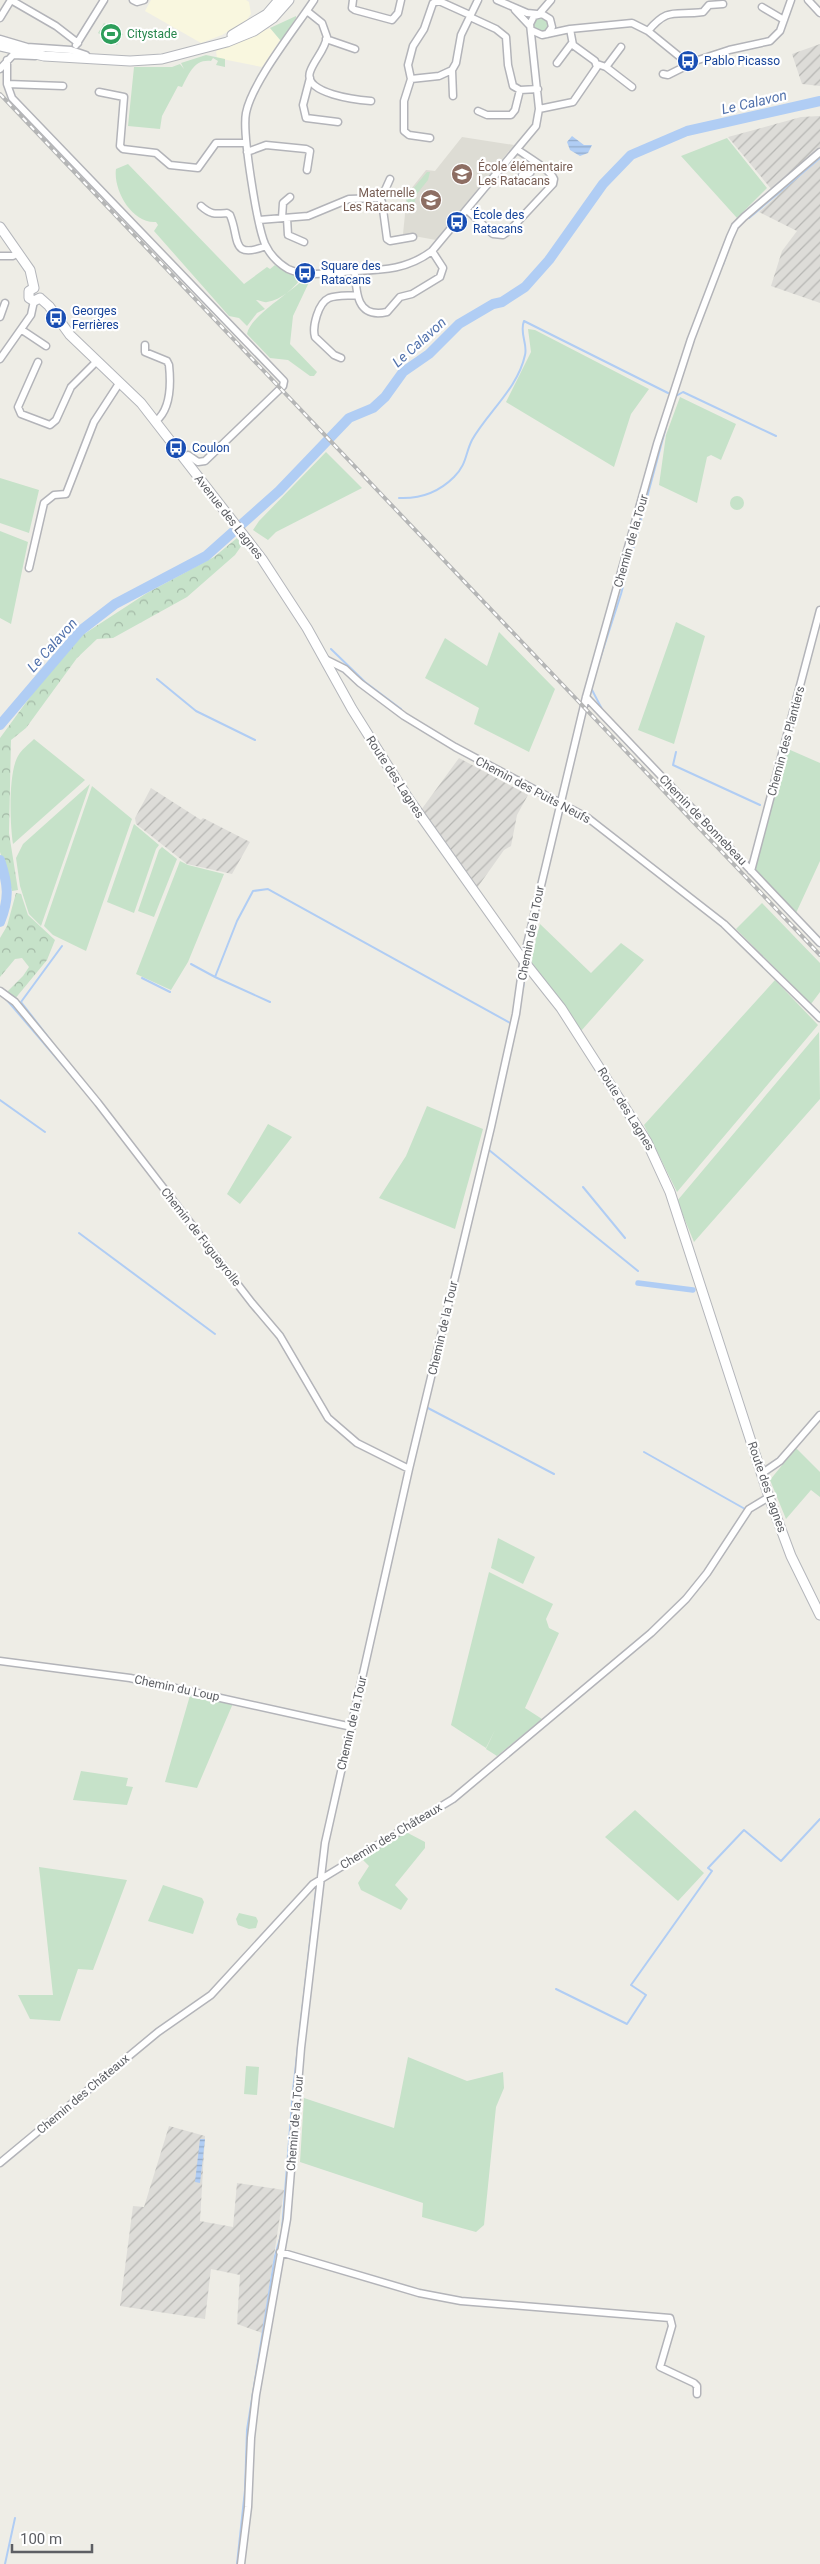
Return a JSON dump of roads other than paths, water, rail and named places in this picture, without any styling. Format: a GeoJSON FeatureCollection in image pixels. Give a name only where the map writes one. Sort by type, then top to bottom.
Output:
{"type":"FeatureCollection","features":[{"type":"Feature","properties":{"kind":"street"},"geometry":{"type":"LineString","coordinates":[[0,18],[11,0],[56,26],[78,43]]}},
{"type":"Feature","properties":{"kind":"street"},"geometry":{"type":"LineString","coordinates":[[7,81],[0,70],[6,60],[13,55],[68,54],[78,43],[104,0]]}},
{"type":"Feature","properties":{"kind":"street"},"geometry":{"type":"LineString","coordinates":[[133,0],[138,2],[144,0]]}},
{"type":"Feature","properties":{"kind":"street"},"geometry":{"type":"LineString","coordinates":[[188,53],[250,25],[267,14],[279,0]]}},
{"type":"Feature","properties":{"kind":"street"},"geometry":{"type":"LineString","coordinates":[[1,43],[102,60],[147,61],[188,53],[254,31],[273,18],[289,0]]}},
{"type":"Feature","properties":{"kind":"street"},"geometry":{"type":"LineString","coordinates":[[314,0],[250,98],[245,122],[247,152],[259,220],[266,246],[276,260],[294,271],[309,273],[355,272],[405,266],[432,251],[536,126],[539,109],[531,28],[532,18],[551,0]]}},
{"type":"Feature","properties":{"kind":"street"},"geometry":{"type":"LineString","coordinates":[[353,0],[352,8],[355,10],[392,20],[398,13],[402,0]]}},
{"type":"Feature","properties":{"kind":"street"},"geometry":{"type":"LineString","coordinates":[[453,96],[452,70],[456,63],[460,35],[478,0]]}},
{"type":"Feature","properties":{"kind":"street"},"geometry":{"type":"LineString","coordinates":[[497,0],[512,8],[549,17]]}},
{"type":"Feature","properties":{"kind":"street"},"geometry":{"type":"LineString","coordinates":[[551,0],[549,17],[552,24],[562,30]]}},
{"type":"Feature","properties":{"kind":"street"},"geometry":{"type":"LineString","coordinates":[[512,8],[536,34],[632,23],[648,31],[684,60],[698,61],[729,50],[770,41],[778,36],[791,0]]}},
{"type":"Feature","properties":{"kind":"street"},"geometry":{"type":"LineString","coordinates":[[808,0],[820,14]]}},
{"type":"Feature","properties":{"kind":"street"},"geometry":{"type":"LineString","coordinates":[[430,138],[405,133],[404,101],[410,79],[408,65],[413,46],[424,29],[432,3],[439,1],[496,29],[506,37],[508,65],[513,86],[520,90],[538,89]]}},
{"type":"Feature","properties":{"kind":"street"},"geometry":{"type":"LineString","coordinates":[[648,31],[660,18],[669,13],[703,12],[710,5],[723,4]]}},
{"type":"Feature","properties":{"kind":"street"},"geometry":{"type":"LineString","coordinates":[[762,8],[784,20]]}},
{"type":"Feature","properties":{"kind":"street"},"geometry":{"type":"LineString","coordinates":[[307,11],[324,25],[326,39],[310,72],[303,105],[306,118],[338,122]]}},
{"type":"Feature","properties":{"kind":"street"},"geometry":{"type":"LineString","coordinates":[[533,51],[535,43],[552,24]]}},
{"type":"Feature","properties":{"kind":"street"},"geometry":{"type":"LineString","coordinates":[[570,29],[572,43],[597,64],[606,67],[632,87]]}},
{"type":"Feature","properties":{"kind":"street"},"geometry":{"type":"LineString","coordinates":[[0,34],[6,60],[8,92],[19,106],[284,381],[283,386],[205,461],[198,462],[188,455],[182,457]]}},
{"type":"Feature","properties":{"kind":"street"},"geometry":{"type":"LineString","coordinates":[[326,39],[355,48]]}},
{"type":"Feature","properties":{"kind":"street"},"geometry":{"type":"LineString","coordinates":[[1,43],[39,56]]}},
{"type":"Feature","properties":{"kind":"street"},"geometry":{"type":"LineString","coordinates":[[558,63],[572,43]]}},
{"type":"Feature","properties":{"kind":"street"},"geometry":{"type":"LineString","coordinates":[[606,67],[622,47]]}},
{"type":"Feature","properties":{"kind":"street"},"geometry":{"type":"LineString","coordinates":[[663,74],[668,75],[682,68],[684,60]]}},
{"type":"Feature","properties":{"kind":"street"},"geometry":{"type":"LineString","coordinates":[[539,109],[573,102],[594,73],[597,64]]}},
{"type":"Feature","properties":{"kind":"street"},"geometry":{"type":"LineString","coordinates":[[410,79],[439,76],[452,70]]}},
{"type":"Feature","properties":{"kind":"street"},"geometry":{"type":"LineString","coordinates":[[310,78],[322,91],[341,97],[372,101]]}},
{"type":"Feature","properties":{"kind":"street"},"geometry":{"type":"LineString","coordinates":[[7,81],[63,86]]}},
{"type":"Feature","properties":{"kind":"street"},"geometry":{"type":"LineString","coordinates":[[478,111],[487,114],[511,115],[515,110],[520,90]]}},
{"type":"Feature","properties":{"kind":"street"},"geometry":{"type":"LineString","coordinates":[[99,92],[124,96],[120,146],[123,149],[156,153],[170,165],[198,168],[216,143],[246,143]]}},
{"type":"Feature","properties":{"kind":"street"},"geometry":{"type":"LineString","coordinates":[[247,152],[266,145],[306,149],[310,151],[308,170]]}},
{"type":"Feature","properties":{"kind":"street"},"geometry":{"type":"LineString","coordinates":[[467,210],[493,234],[507,233],[553,184],[554,179],[550,171],[536,164],[517,149]]}},
{"type":"Feature","properties":{"kind":"street","name":"Chemin de la Tour"},"geometry":{"type":"LineString","coordinates":[[241,2564],[248,2508],[251,2438],[256,2395],[287,2219],[301,2048],[325,1843],[409,1469],[516,1014],[523,960],[560,802],[586,697],[657,444],[691,339],[730,237],[735,226],[744,217],[820,152]]}},
{"type":"Feature","properties":{"kind":"street"},"geometry":{"type":"LineString","coordinates":[[522,175],[530,173],[536,164]]}},
{"type":"Feature","properties":{"kind":"street"},"geometry":{"type":"LineString","coordinates":[[390,179],[380,199],[387,239],[390,241],[412,237]]}},
{"type":"Feature","properties":{"kind":"street"},"geometry":{"type":"LineString","coordinates":[[290,197],[283,203],[288,235],[304,242]]}},
{"type":"Feature","properties":{"kind":"street"},"geometry":{"type":"LineString","coordinates":[[259,220],[319,213],[349,199],[380,199]]}},
{"type":"Feature","properties":{"kind":"street"},"geometry":{"type":"LineString","coordinates":[[201,206],[214,215],[227,213],[230,215],[235,239],[245,251],[251,252],[266,246]]}},
{"type":"Feature","properties":{"kind":"street"},"geometry":{"type":"LineString","coordinates":[[0,227],[18,253],[13,256],[0,256]]}},
{"type":"Feature","properties":{"kind":"street"},"geometry":{"type":"LineString","coordinates":[[355,272],[357,295],[360,302],[371,312],[387,312],[400,298],[412,294],[440,277],[443,268],[432,251]]}},
{"type":"Feature","properties":{"kind":"street","name":"Avenue des Lagnes"},"geometry":{"type":"LineString","coordinates":[[18,253],[32,274],[34,288],[40,291],[37,299],[49,306],[70,334],[120,382],[156,421],[274,576],[324,658]]}},
{"type":"Feature","properties":{"kind":"street"},"geometry":{"type":"LineString","coordinates":[[341,358],[334,355],[315,337],[314,326],[326,300],[331,297],[357,295]]}},
{"type":"Feature","properties":{"kind":"street"},"geometry":{"type":"LineString","coordinates":[[0,359],[22,330],[33,312],[37,299]]}},
{"type":"Feature","properties":{"kind":"street"},"geometry":{"type":"LineString","coordinates":[[0,317],[4,303]]}},
{"type":"Feature","properties":{"kind":"street"},"geometry":{"type":"LineString","coordinates":[[22,330],[46,346]]}},
{"type":"Feature","properties":{"kind":"street"},"geometry":{"type":"LineString","coordinates":[[145,345],[145,352],[167,361],[169,365],[167,407],[163,415],[156,421]]}},
{"type":"Feature","properties":{"kind":"street"},"geometry":{"type":"LineString","coordinates":[[38,362],[18,406],[22,414],[50,425],[56,420],[71,387],[97,361]]}},
{"type":"Feature","properties":{"kind":"street"},"geometry":{"type":"LineString","coordinates":[[29,568],[44,503],[54,495],[66,494],[94,422],[120,382]]}},
{"type":"Feature","properties":{"kind":"street","name":"Chemin des Plantiers"},"geometry":{"type":"LineString","coordinates":[[751,871],[820,610]]}},
{"type":"Feature","properties":{"kind":"street","name":"Chemin des Puits Neufs"},"geometry":{"type":"LineString","coordinates":[[324,658],[339,665],[398,711],[455,748],[588,818],[724,924],[820,1018]]}},
{"type":"Feature","properties":{"kind":"street","name":"Route des Lagnes"},"geometry":{"type":"LineString","coordinates":[[324,658],[408,798],[523,960],[574,1027],[658,1162],[670,1192],[769,1497],[791,1556],[820,1615]]}},
{"type":"Feature","properties":{"kind":"street","name":"Chemin de Bonnebeau"},"geometry":{"type":"LineString","coordinates":[[586,697],[820,943]]}},
{"type":"Feature","properties":{"kind":"street","name":"Chemin de Fugueyrolle"},"geometry":{"type":"LineString","coordinates":[[0,991],[15,1002],[98,1103],[252,1303],[280,1336],[328,1418],[357,1444],[409,1469]]}},
{"type":"Feature","properties":{"kind":"street"},"geometry":{"type":"LineString","coordinates":[[761,1474],[775,1466],[820,1415]]}},
{"type":"Feature","properties":{"kind":"street","name":"Chemin des Châteaux"},"geometry":{"type":"LineString","coordinates":[[0,2163],[158,2032],[211,1995],[294,1903],[322,1878],[453,1799],[651,1633],[686,1599],[707,1573],[749,1509],[769,1497]]}},
{"type":"Feature","properties":{"kind":"street","name":"Chemin du Loup"},"geometry":{"type":"LineString","coordinates":[[0,1661],[130,1678],[352,1727]]}},
{"type":"Feature","properties":{"kind":"street"},"geometry":{"type":"LineString","coordinates":[[280,2252],[419,2293],[461,2301],[670,2318],[672,2326],[660,2367],[665,2372],[694,2383],[697,2386],[697,2394]]}},
{"type":"Feature","properties":{"kind":"water"},"geometry":{"type":"Polygon","coordinates":[[[572,136],[584,145],[592,145],[588,153],[580,156],[570,150],[567,142],[572,136]]]}},
{"type":"Feature","properties":{"kind":"water"},"geometry":{"type":"Polygon","coordinates":[[[200,2139],[205,2139],[200,2183],[195,2182],[200,2139]]]}},
{"type":"Feature","properties":{"kind":"waterway","name":"Le Calavon"},"geometry":{"type":"LineString","coordinates":[[0,725],[80,631],[115,604],[206,556],[279,491],[349,418],[373,408],[385,397],[403,372],[429,354],[459,324],[493,304],[502,302],[525,287],[549,260],[603,184],[631,155],[687,131],[820,101]]}},
{"type":"Feature","properties":{"kind":"waterway"},"geometry":{"type":"LineString","coordinates":[[749,218],[820,158]]}},
{"type":"Feature","properties":{"kind":"waterway"},"geometry":{"type":"LineString","coordinates":[[723,265],[727,253]]}},
{"type":"Feature","properties":{"kind":"waterway"},"geometry":{"type":"LineString","coordinates":[[399,498],[429,494],[442,487],[458,472],[464,463],[472,440],[509,389],[521,367],[526,351],[522,330],[524,321],[668,393]]}},
{"type":"Feature","properties":{"kind":"waterway"},"geometry":{"type":"LineString","coordinates":[[676,396],[683,392],[776,436]]}},
{"type":"Feature","properties":{"kind":"waterway"},"geometry":{"type":"LineString","coordinates":[[599,662],[621,594],[670,412]]}},
{"type":"Feature","properties":{"kind":"waterway"},"geometry":{"type":"LineString","coordinates":[[331,649],[365,682],[401,709]]}},
{"type":"Feature","properties":{"kind":"waterway"},"geometry":{"type":"LineString","coordinates":[[157,679],[196,711],[255,740]]}},
{"type":"Feature","properties":{"kind":"waterway"},"geometry":{"type":"LineString","coordinates":[[591,688],[603,711]]}},
{"type":"Feature","properties":{"kind":"waterway"},"geometry":{"type":"LineString","coordinates":[[676,752],[673,765],[760,805]]}},
{"type":"Feature","properties":{"kind":"waterway","name":"Le Calavon"},"geometry":{"type":"LineString","coordinates":[[0,860],[7,891],[7,898],[0,922]]}},
{"type":"Feature","properties":{"kind":"waterway"},"geometry":{"type":"LineString","coordinates":[[191,964],[215,977],[237,921],[253,891],[268,889],[512,1024]]}},
{"type":"Feature","properties":{"kind":"waterway"},"geometry":{"type":"LineString","coordinates":[[527,961],[530,944]]}},
{"type":"Feature","properties":{"kind":"waterway"},"geometry":{"type":"LineString","coordinates":[[52,1042],[21,1002],[62,946]]}},
{"type":"Feature","properties":{"kind":"waterway"},"geometry":{"type":"LineString","coordinates":[[523,988],[526,968]]}},
{"type":"Feature","properties":{"kind":"waterway"},"geometry":{"type":"LineString","coordinates":[[215,977],[270,1002]]}},
{"type":"Feature","properties":{"kind":"waterway"},"geometry":{"type":"LineString","coordinates":[[142,978],[170,992]]}},
{"type":"Feature","properties":{"kind":"waterway"},"geometry":{"type":"LineString","coordinates":[[6,999],[77,1082]]}},
{"type":"Feature","properties":{"kind":"waterway"},"geometry":{"type":"LineString","coordinates":[[0,1100],[45,1132]]}},
{"type":"Feature","properties":{"kind":"waterway"},"geometry":{"type":"LineString","coordinates":[[489,1150],[638,1271]]}},
{"type":"Feature","properties":{"kind":"waterway"},"geometry":{"type":"LineString","coordinates":[[583,1187],[625,1238]]}},
{"type":"Feature","properties":{"kind":"waterway"},"geometry":{"type":"LineString","coordinates":[[79,1233],[215,1334]]}},
{"type":"Feature","properties":{"kind":"waterway"},"geometry":{"type":"LineString","coordinates":[[638,1283],[693,1290]]}},
{"type":"Feature","properties":{"kind":"waterway"},"geometry":{"type":"LineString","coordinates":[[426,1407],[554,1474]]}},
{"type":"Feature","properties":{"kind":"waterway"},"geometry":{"type":"LineString","coordinates":[[644,1452],[745,1509]]}},
{"type":"Feature","properties":{"kind":"waterway"},"geometry":{"type":"LineString","coordinates":[[721,1557],[739,1529]]}},
{"type":"Feature","properties":{"kind":"waterway"},"geometry":{"type":"LineString","coordinates":[[556,1989],[627,2024],[646,1995],[631,1985],[712,1871],[708,1868],[744,1830],[781,1861],[820,1819]]}},
{"type":"Feature","properties":{"kind":"waterway"},"geometry":{"type":"LineString","coordinates":[[282,2230],[293,2090],[316,1891]]}},
{"type":"Feature","properties":{"kind":"waterway"},"geometry":{"type":"LineString","coordinates":[[237,2564],[245,2490],[247,2430],[275,2256],[281,2235]]}},
{"type":"Feature","properties":{"kind":"waterway"},"geometry":{"type":"LineString","coordinates":[[5,2564],[15,2518]]}},
{"type":"Feature","properties":{"kind":"railway"},"geometry":{"type":"LineString","coordinates":[[0,94],[820,955]]}},
{"type":"Feature","properties":{"kind":"place","name":"Citystade"},"geometry":{"type":"Point","coordinates":[111,34]}},
{"type":"Feature","properties":{"kind":"place","name":"Pablo Picasso"},"geometry":{"type":"Point","coordinates":[688,61]}},
{"type":"Feature","properties":{"kind":"place","name":"École élémentaire Les Ratacans"},"geometry":{"type":"Point","coordinates":[462,174]}},
{"type":"Feature","properties":{"kind":"place","name":"Maternelle Les Ratacans"},"geometry":{"type":"Point","coordinates":[431,200]}},
{"type":"Feature","properties":{"kind":"place","name":"École des Ratacans"},"geometry":{"type":"Point","coordinates":[457,222]}},
{"type":"Feature","properties":{"kind":"place","name":"Square des Ratacans"},"geometry":{"type":"Point","coordinates":[305,273]}},
{"type":"Feature","properties":{"kind":"place","name":"Georges Ferrières"},"geometry":{"type":"Point","coordinates":[56,318]}},
{"type":"Feature","properties":{"kind":"place","name":"Coulon"},"geometry":{"type":"Point","coordinates":[176,448]}}]}
